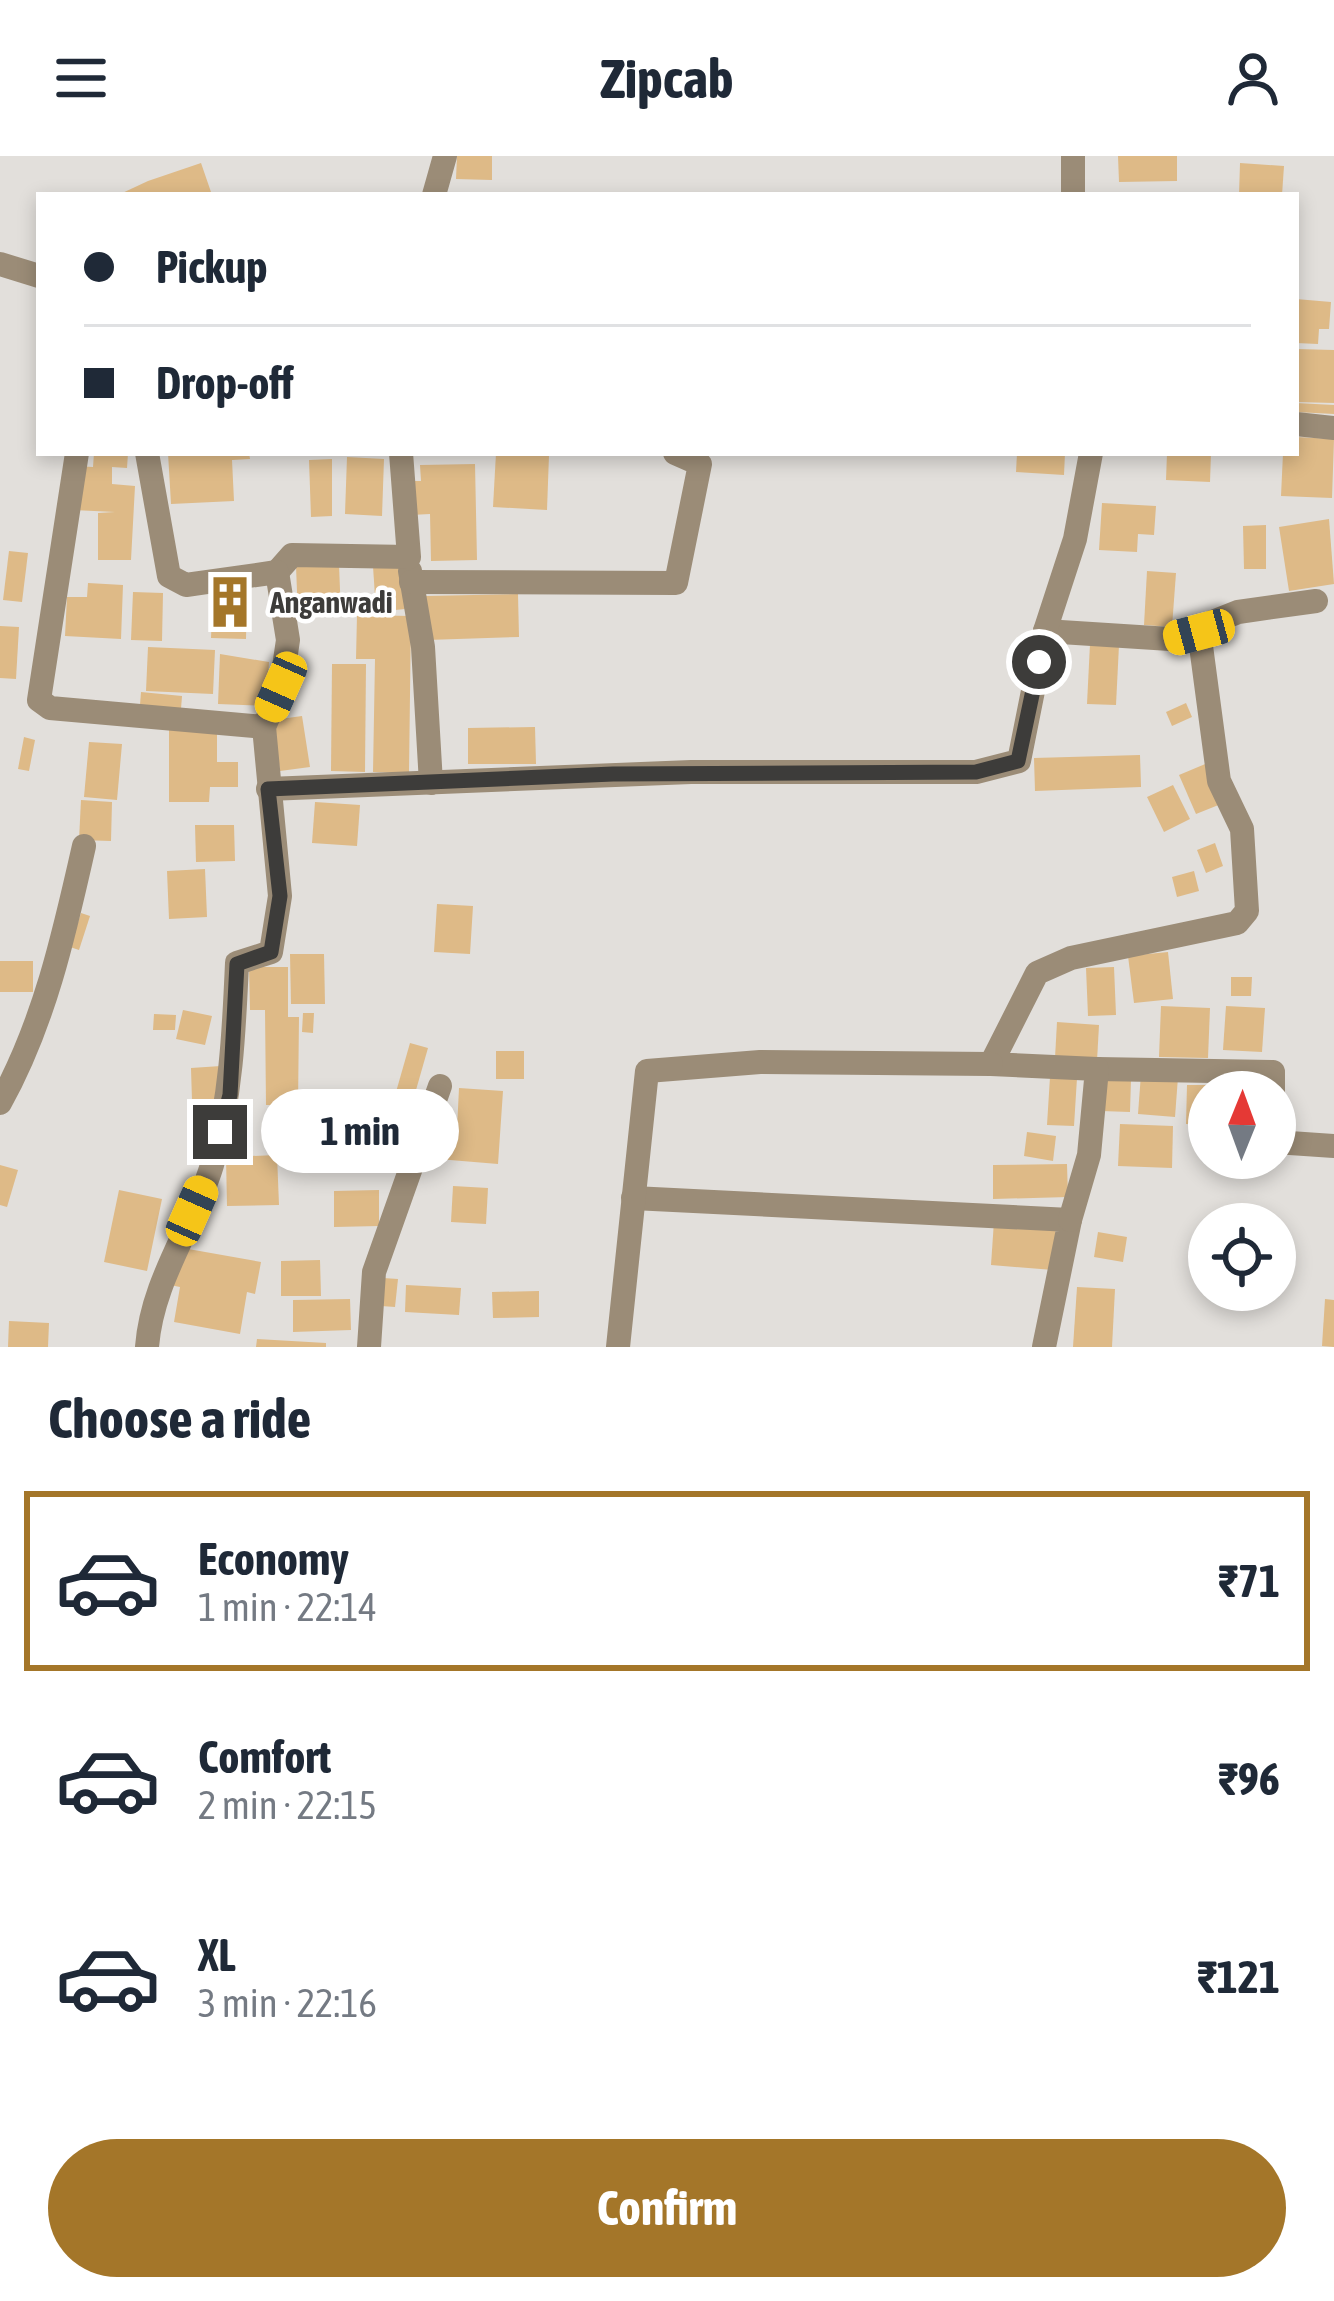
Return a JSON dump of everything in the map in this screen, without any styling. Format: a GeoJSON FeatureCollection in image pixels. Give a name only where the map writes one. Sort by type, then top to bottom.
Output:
{"type":"FeatureCollection","features":[{"type":"Feature","properties":{"kind":"street"},"geometry":{"type":"LineString","coordinates":[[435,192],[445,156]]}},
{"type":"Feature","properties":{"kind":"street"},"geometry":{"type":"LineString","coordinates":[[1073,156],[1073,192]]}},
{"type":"Feature","properties":{"kind":"street"},"geometry":{"type":"LineString","coordinates":[[0,264],[36,274]]}},
{"type":"Feature","properties":{"kind":"street"},"geometry":{"type":"LineString","coordinates":[[1299,424],[1334,428]]}},
{"type":"Feature","properties":{"kind":"street"},"geometry":{"type":"LineString","coordinates":[[76,456],[39,700],[67,710],[264,727]]}},
{"type":"Feature","properties":{"kind":"street"},"geometry":{"type":"LineString","coordinates":[[148,456],[170,577],[186,584],[277,572],[292,555],[410,569],[676,584],[700,464],[682,456]]}},
{"type":"Feature","properties":{"kind":"street"},"geometry":{"type":"LineString","coordinates":[[401,456],[410,569],[423,647],[431,783]]}},
{"type":"Feature","properties":{"kind":"street"},"geometry":{"type":"LineString","coordinates":[[268,789],[691,772],[976,772],[1018,761],[1045,631],[1075,539],[1089,456]]}},
{"type":"Feature","properties":{"kind":"street"},"geometry":{"type":"LineString","coordinates":[[147,1347],[149,1315],[211,1170],[230,1095],[237,964],[271,952],[280,896],[264,727],[281,687],[288,640],[277,572]]}},
{"type":"Feature","properties":{"kind":"street"},"geometry":{"type":"LineString","coordinates":[[1045,631],[1170,639],[1199,632],[1238,612],[1316,601]]}},
{"type":"Feature","properties":{"kind":"street"},"geometry":{"type":"LineString","coordinates":[[991,1064],[1037,973],[1071,958],[1237,923],[1247,911],[1242,829],[1219,781],[1199,632]]}},
{"type":"Feature","properties":{"kind":"street"},"geometry":{"type":"LineString","coordinates":[[0,1103],[20,1067],[60,955],[84,846]]}},
{"type":"Feature","properties":{"kind":"street"},"geometry":{"type":"LineString","coordinates":[[618,1347],[646,1070],[760,1062],[1214,1071]]}},
{"type":"Feature","properties":{"kind":"street"},"geometry":{"type":"LineString","coordinates":[[1044,1347],[1070,1220],[1089,1155],[1096,1069]]}},
{"type":"Feature","properties":{"kind":"street"},"geometry":{"type":"LineString","coordinates":[[369,1347],[374,1272],[440,1086]]}},
{"type":"Feature","properties":{"kind":"street"},"geometry":{"type":"LineString","coordinates":[[1296,1143],[1334,1146]]}},
{"type":"Feature","properties":{"kind":"street"},"geometry":{"type":"LineString","coordinates":[[633,1198],[1070,1220]]}},
{"type":"Feature","properties":{"kind":"building"},"geometry":{"type":"Polygon","coordinates":[[[457,156],[492,156],[492,180],[456,179],[457,156]]]}},
{"type":"Feature","properties":{"kind":"building"},"geometry":{"type":"Polygon","coordinates":[[[1118,156],[1177,156],[1177,181],[1119,182],[1118,156]]]}},
{"type":"Feature","properties":{"kind":"building"},"geometry":{"type":"Polygon","coordinates":[[[201,163],[211,192],[124,192],[201,163]]]}},
{"type":"Feature","properties":{"kind":"building"},"geometry":{"type":"Polygon","coordinates":[[[1240,163],[1284,166],[1282,192],[1239,192],[1240,163]]]}},
{"type":"Feature","properties":{"kind":"building"},"geometry":{"type":"Polygon","coordinates":[[[1299,299],[1331,302],[1329,329],[1319,329],[1318,344],[1299,343],[1299,299]]]}},
{"type":"Feature","properties":{"kind":"building"},"geometry":{"type":"Polygon","coordinates":[[[1299,349],[1334,350],[1334,403],[1299,402],[1299,349]]]}},
{"type":"Feature","properties":{"kind":"building"},"geometry":{"type":"Polygon","coordinates":[[[1299,403],[1334,405],[1334,414],[1299,412],[1299,403]]]}},
{"type":"Feature","properties":{"kind":"building"},"geometry":{"type":"Polygon","coordinates":[[[1299,437],[1334,439],[1332,498],[1281,496],[1283,456],[1299,456],[1299,437]]]}},
{"type":"Feature","properties":{"kind":"building"},"geometry":{"type":"Polygon","coordinates":[[[94,456],[128,456],[127,468],[112,467],[112,484],[135,486],[131,560],[98,560],[98,513],[115,512],[73,510],[75,466],[93,467],[94,456]]]}},
{"type":"Feature","properties":{"kind":"building"},"geometry":{"type":"Polygon","coordinates":[[[168,456],[250,456],[232,460],[234,501],[171,504],[168,456]]]}},
{"type":"Feature","properties":{"kind":"building"},"geometry":{"type":"Polygon","coordinates":[[[496,456],[549,456],[547,510],[493,507],[496,456]]]}},
{"type":"Feature","properties":{"kind":"building"},"geometry":{"type":"Polygon","coordinates":[[[1017,456],[1065,456],[1064,475],[1016,472],[1017,456]]]}},
{"type":"Feature","properties":{"kind":"building"},"geometry":{"type":"Polygon","coordinates":[[[1167,456],[1211,456],[1210,482],[1166,480],[1167,456]]]}},
{"type":"Feature","properties":{"kind":"building"},"geometry":{"type":"Polygon","coordinates":[[[347,457],[384,459],[382,516],[345,514],[347,457]]]}},
{"type":"Feature","properties":{"kind":"building"},"geometry":{"type":"Polygon","coordinates":[[[332,459],[332,516],[311,517],[309,460],[332,459]]]}},
{"type":"Feature","properties":{"kind":"building"},"geometry":{"type":"Polygon","coordinates":[[[475,464],[477,560],[431,561],[430,514],[411,515],[410,481],[421,481],[420,465],[475,464]]]}},
{"type":"Feature","properties":{"kind":"building"},"geometry":{"type":"Polygon","coordinates":[[[1102,503],[1156,506],[1154,535],[1138,534],[1137,552],[1099,550],[1102,503]]]}},
{"type":"Feature","properties":{"kind":"building"},"geometry":{"type":"Polygon","coordinates":[[[1329,519],[1334,584],[1289,591],[1279,527],[1329,519]]]}},
{"type":"Feature","properties":{"kind":"building"},"geometry":{"type":"Polygon","coordinates":[[[1266,525],[1266,569],[1244,569],[1243,526],[1266,525]]]}},
{"type":"Feature","properties":{"kind":"building"},"geometry":{"type":"Polygon","coordinates":[[[9,551],[28,553],[22,602],[3,600],[9,551]]]}},
{"type":"Feature","properties":{"kind":"building"},"geometry":{"type":"Polygon","coordinates":[[[339,564],[341,616],[298,617],[296,566],[339,564]]]}},
{"type":"Feature","properties":{"kind":"building"},"geometry":{"type":"Polygon","coordinates":[[[401,564],[405,609],[376,612],[373,566],[401,564]]]}},
{"type":"Feature","properties":{"kind":"building"},"geometry":{"type":"Polygon","coordinates":[[[1147,571],[1176,573],[1172,627],[1144,625],[1147,571]]]}},
{"type":"Feature","properties":{"kind":"building"},"geometry":{"type":"Polygon","coordinates":[[[88,583],[123,585],[121,639],[65,636],[67,597],[87,597],[88,583]]]}},
{"type":"Feature","properties":{"kind":"building","name":"Anganwadi"},"geometry":{"type":"Polygon","coordinates":[[[213,589],[247,589],[246,639],[211,638],[213,589]]]}},
{"type":"Feature","properties":{"kind":"building"},"geometry":{"type":"Polygon","coordinates":[[[133,592],[163,593],[162,641],[131,640],[133,592]]]}},
{"type":"Feature","properties":{"kind":"building"},"geometry":{"type":"Polygon","coordinates":[[[518,594],[519,637],[427,640],[426,596],[518,594]]]}},
{"type":"Feature","properties":{"kind":"building"},"geometry":{"type":"Polygon","coordinates":[[[357,615],[411,616],[409,773],[373,772],[375,659],[356,659],[357,615]]]}},
{"type":"Feature","properties":{"kind":"building"},"geometry":{"type":"Polygon","coordinates":[[[0,626],[19,627],[16,679],[0,678],[0,626]]]}},
{"type":"Feature","properties":{"kind":"building"},"geometry":{"type":"Polygon","coordinates":[[[1090,644],[1119,645],[1116,705],[1087,704],[1090,644]]]}},
{"type":"Feature","properties":{"kind":"building"},"geometry":{"type":"Polygon","coordinates":[[[148,647],[215,650],[213,694],[146,691],[148,647]]]}},
{"type":"Feature","properties":{"kind":"building"},"geometry":{"type":"Polygon","coordinates":[[[220,654],[269,662],[266,706],[218,704],[220,654]]]}},
{"type":"Feature","properties":{"kind":"building"},"geometry":{"type":"Polygon","coordinates":[[[332,664],[366,664],[365,772],[331,771],[332,664]]]}},
{"type":"Feature","properties":{"kind":"building"},"geometry":{"type":"Polygon","coordinates":[[[141,692],[182,696],[181,709],[140,705],[141,692]]]}},
{"type":"Feature","properties":{"kind":"building"},"geometry":{"type":"Polygon","coordinates":[[[1186,703],[1192,717],[1172,726],[1166,712],[1186,703]]]}},
{"type":"Feature","properties":{"kind":"building"},"geometry":{"type":"Polygon","coordinates":[[[302,716],[310,767],[280,771],[273,720],[302,716]]]}},
{"type":"Feature","properties":{"kind":"building"},"geometry":{"type":"Polygon","coordinates":[[[535,727],[536,764],[468,764],[468,728],[535,727]]]}},
{"type":"Feature","properties":{"kind":"building"},"geometry":{"type":"Polygon","coordinates":[[[169,729],[217,729],[217,762],[238,762],[238,787],[210,787],[209,802],[169,802],[169,729]]]}},
{"type":"Feature","properties":{"kind":"building"},"geometry":{"type":"Polygon","coordinates":[[[24,737],[35,740],[29,771],[18,769],[24,737]]]}},
{"type":"Feature","properties":{"kind":"building"},"geometry":{"type":"Polygon","coordinates":[[[89,742],[122,744],[117,800],[84,797],[89,742]]]}},
{"type":"Feature","properties":{"kind":"building"},"geometry":{"type":"Polygon","coordinates":[[[1140,755],[1141,787],[1035,791],[1034,758],[1140,755]]]}},
{"type":"Feature","properties":{"kind":"building"},"geometry":{"type":"Polygon","coordinates":[[[1210,762],[1226,802],[1196,814],[1179,775],[1210,762]]]}},
{"type":"Feature","properties":{"kind":"building"},"geometry":{"type":"Polygon","coordinates":[[[1173,785],[1190,819],[1164,832],[1147,797],[1173,785]]]}},
{"type":"Feature","properties":{"kind":"building"},"geometry":{"type":"Polygon","coordinates":[[[81,800],[112,802],[111,841],[79,840],[81,800]]]}},
{"type":"Feature","properties":{"kind":"building"},"geometry":{"type":"Polygon","coordinates":[[[315,802],[360,805],[357,846],[312,843],[315,802]]]}},
{"type":"Feature","properties":{"kind":"building"},"geometry":{"type":"Polygon","coordinates":[[[195,825],[234,825],[235,861],[196,862],[195,825]]]}},
{"type":"Feature","properties":{"kind":"building"},"geometry":{"type":"Polygon","coordinates":[[[1215,843],[1223,866],[1206,873],[1197,850],[1215,843]]]}},
{"type":"Feature","properties":{"kind":"building"},"geometry":{"type":"Polygon","coordinates":[[[205,869],[207,917],[169,919],[167,871],[205,869]]]}},
{"type":"Feature","properties":{"kind":"building"},"geometry":{"type":"Polygon","coordinates":[[[1194,871],[1199,891],[1177,897],[1172,877],[1194,871]]]}},
{"type":"Feature","properties":{"kind":"building"},"geometry":{"type":"Polygon","coordinates":[[[437,904],[473,906],[470,954],[434,952],[437,904]]]}},
{"type":"Feature","properties":{"kind":"building"},"geometry":{"type":"Polygon","coordinates":[[[81,913],[90,916],[79,950],[70,947],[81,913]]]}},
{"type":"Feature","properties":{"kind":"building"},"geometry":{"type":"Polygon","coordinates":[[[1168,952],[1173,999],[1134,1003],[1128,956],[1168,952]]]}},
{"type":"Feature","properties":{"kind":"building"},"geometry":{"type":"Polygon","coordinates":[[[290,954],[324,954],[325,1004],[291,1004],[290,954]]]}},
{"type":"Feature","properties":{"kind":"building"},"geometry":{"type":"Polygon","coordinates":[[[0,961],[33,961],[33,992],[0,992],[0,961]]]}},
{"type":"Feature","properties":{"kind":"building"},"geometry":{"type":"Polygon","coordinates":[[[249,967],[288,967],[288,1017],[299,1017],[298,1105],[266,1105],[265,1010],[250,1010],[249,967]]]}},
{"type":"Feature","properties":{"kind":"building"},"geometry":{"type":"Polygon","coordinates":[[[1114,967],[1116,1015],[1088,1016],[1086,968],[1114,967]]]}},
{"type":"Feature","properties":{"kind":"building"},"geometry":{"type":"Polygon","coordinates":[[[1231,977],[1252,977],[1251,996],[1231,996],[1231,977]]]}},
{"type":"Feature","properties":{"kind":"building"},"geometry":{"type":"Polygon","coordinates":[[[1161,1006],[1210,1008],[1208,1058],[1159,1057],[1161,1006]]]}},
{"type":"Feature","properties":{"kind":"building"},"geometry":{"type":"Polygon","coordinates":[[[1226,1006],[1265,1008],[1262,1052],[1223,1050],[1226,1006]]]}},
{"type":"Feature","properties":{"kind":"building"},"geometry":{"type":"Polygon","coordinates":[[[183,1010],[212,1016],[205,1045],[176,1039],[183,1010]]]}},
{"type":"Feature","properties":{"kind":"building"},"geometry":{"type":"Polygon","coordinates":[[[303,1013],[314,1013],[313,1033],[302,1032],[303,1013]]]}},
{"type":"Feature","properties":{"kind":"building"},"geometry":{"type":"Polygon","coordinates":[[[154,1014],[176,1015],[175,1030],[153,1030],[154,1014]]]}},
{"type":"Feature","properties":{"kind":"building"},"geometry":{"type":"Polygon","coordinates":[[[1057,1022],[1099,1025],[1097,1061],[1055,1058],[1057,1022]]]}},
{"type":"Feature","properties":{"kind":"building"},"geometry":{"type":"Polygon","coordinates":[[[410,1043],[428,1048],[412,1104],[394,1099],[410,1043]]]}},
{"type":"Feature","properties":{"kind":"building"},"geometry":{"type":"Polygon","coordinates":[[[496,1051],[524,1051],[524,1079],[496,1079],[496,1051]]]}},
{"type":"Feature","properties":{"kind":"building"},"geometry":{"type":"Polygon","coordinates":[[[221,1066],[223,1100],[192,1101],[191,1068],[221,1066]]]}},
{"type":"Feature","properties":{"kind":"building"},"geometry":{"type":"Polygon","coordinates":[[[1141,1074],[1178,1077],[1175,1117],[1138,1114],[1141,1074]]]}},
{"type":"Feature","properties":{"kind":"building"},"geometry":{"type":"Polygon","coordinates":[[[1050,1077],[1077,1078],[1074,1126],[1047,1125],[1050,1077]]]}},
{"type":"Feature","properties":{"kind":"building"},"geometry":{"type":"Polygon","coordinates":[[[1102,1078],[1131,1079],[1130,1112],[1101,1111],[1102,1078]]]}},
{"type":"Feature","properties":{"kind":"building"},"geometry":{"type":"Polygon","coordinates":[[[459,1088],[503,1091],[498,1164],[438,1159],[441,1128],[457,1129],[459,1088]]]}},
{"type":"Feature","properties":{"kind":"building"},"geometry":{"type":"Polygon","coordinates":[[[356,1108],[405,1121],[396,1154],[347,1141],[356,1108]]]}},
{"type":"Feature","properties":{"kind":"building"},"geometry":{"type":"Polygon","coordinates":[[[1120,1124],[1173,1126],[1172,1168],[1118,1166],[1120,1124]]]}},
{"type":"Feature","properties":{"kind":"building"},"geometry":{"type":"Polygon","coordinates":[[[1027,1132],[1056,1136],[1053,1161],[1024,1156],[1027,1132]]]}},
{"type":"Feature","properties":{"kind":"building"},"geometry":{"type":"Polygon","coordinates":[[[277,1155],[279,1205],[227,1206],[226,1157],[277,1155]]]}},
{"type":"Feature","properties":{"kind":"building"},"geometry":{"type":"Polygon","coordinates":[[[1067,1164],[1068,1197],[993,1199],[993,1165],[1067,1164]]]}},
{"type":"Feature","properties":{"kind":"building"},"geometry":{"type":"Polygon","coordinates":[[[0,1165],[18,1170],[7,1207],[0,1205],[0,1165]]]}},
{"type":"Feature","properties":{"kind":"building"},"geometry":{"type":"Polygon","coordinates":[[[453,1186],[488,1188],[486,1224],[451,1222],[453,1186]]]}},
{"type":"Feature","properties":{"kind":"building"},"geometry":{"type":"Polygon","coordinates":[[[119,1190],[162,1199],[147,1271],[104,1262],[119,1190]]]}},
{"type":"Feature","properties":{"kind":"building"},"geometry":{"type":"Polygon","coordinates":[[[379,1190],[379,1226],[334,1227],[334,1191],[379,1190]]]}},
{"type":"Feature","properties":{"kind":"building"},"geometry":{"type":"Polygon","coordinates":[[[994,1221],[1056,1225],[1053,1270],[991,1265],[994,1221]]]}},
{"type":"Feature","properties":{"kind":"building"},"geometry":{"type":"Polygon","coordinates":[[[1098,1232],[1127,1237],[1123,1262],[1094,1257],[1098,1232]]]}},
{"type":"Feature","properties":{"kind":"building"},"geometry":{"type":"Polygon","coordinates":[[[177,1247],[261,1262],[255,1294],[247,1292],[240,1334],[174,1322],[180,1287],[170,1285],[177,1247]]]}},
{"type":"Feature","properties":{"kind":"building"},"geometry":{"type":"Polygon","coordinates":[[[320,1260],[321,1296],[281,1296],[281,1261],[320,1260]]]}},
{"type":"Feature","properties":{"kind":"building"},"geometry":{"type":"Polygon","coordinates":[[[383,1278],[398,1279],[395,1307],[381,1306],[383,1278]]]}},
{"type":"Feature","properties":{"kind":"building"},"geometry":{"type":"Polygon","coordinates":[[[406,1285],[461,1288],[459,1315],[405,1312],[406,1285]]]}},
{"type":"Feature","properties":{"kind":"building"},"geometry":{"type":"Polygon","coordinates":[[[1077,1287],[1115,1289],[1112,1347],[1073,1347],[1077,1287]]]}},
{"type":"Feature","properties":{"kind":"building"},"geometry":{"type":"Polygon","coordinates":[[[539,1291],[539,1317],[493,1318],[492,1292],[539,1291]]]}},
{"type":"Feature","properties":{"kind":"building"},"geometry":{"type":"Polygon","coordinates":[[[350,1299],[351,1330],[293,1332],[293,1300],[350,1299]]]}},
{"type":"Feature","properties":{"kind":"building"},"geometry":{"type":"Polygon","coordinates":[[[1325,1299],[1334,1300],[1334,1347],[1322,1346],[1325,1299]]]}},
{"type":"Feature","properties":{"kind":"building"},"geometry":{"type":"Polygon","coordinates":[[[9,1321],[49,1323],[48,1347],[8,1347],[9,1321]]]}},
{"type":"Feature","properties":{"kind":"building"},"geometry":{"type":"Polygon","coordinates":[[[257,1339],[326,1343],[326,1347],[256,1347],[257,1339]]]}},
{"type":"Feature","properties":{"kind":"place","name":"Anganwadi"},"geometry":{"type":"Point","coordinates":[230,602]}},
{"type":"Feature","properties":{"kind":"route"},"geometry":{"type":"LineString","coordinates":[[220,1132],[230,1095],[237,964],[271,952],[280,896],[268,789],[691,772],[796,776],[976,772],[1018,761],[1039,662]]}}]}
